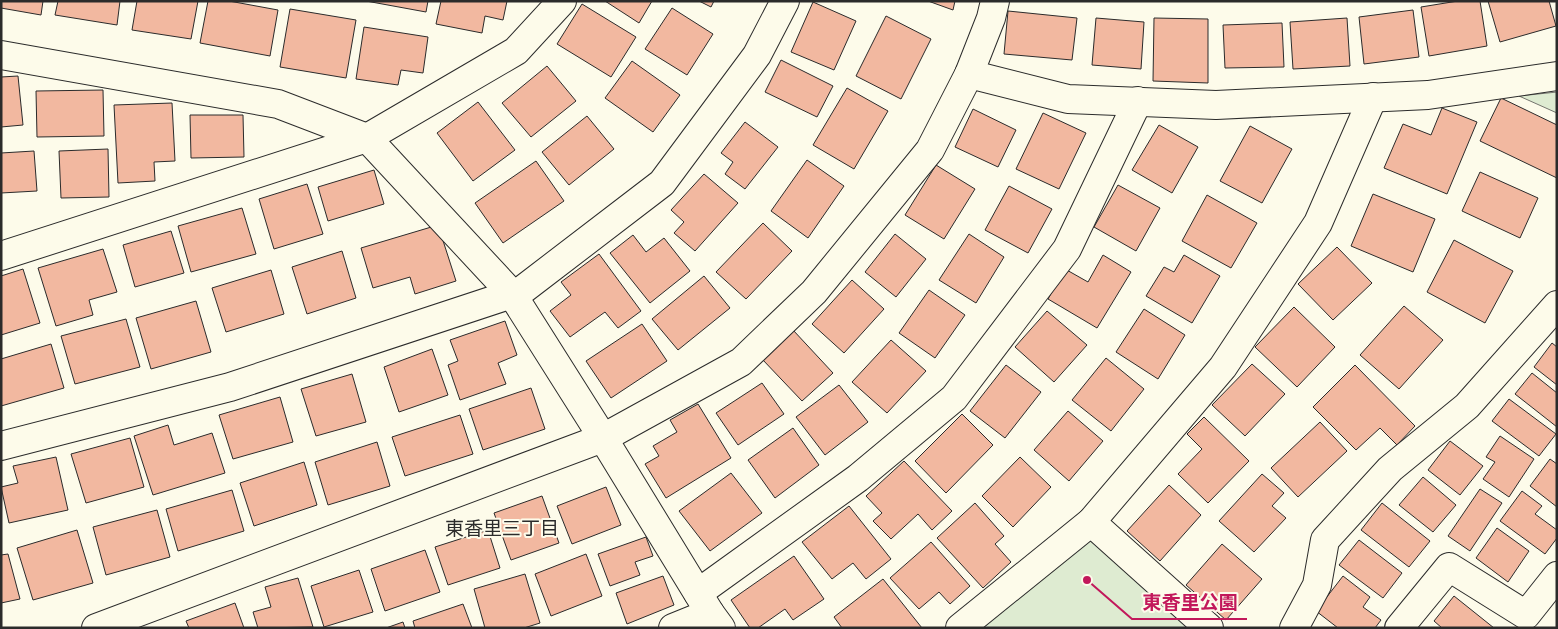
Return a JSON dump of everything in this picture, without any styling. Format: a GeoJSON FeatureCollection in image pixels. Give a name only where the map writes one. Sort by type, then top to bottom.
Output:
{"type":"FeatureCollection","features":[{"type":"Feature","properties":{"kind":"street"},"geometry":{"type":"LineString","coordinates":[[1,256],[367,138],[516,51],[562,1]]}},
{"type":"Feature","properties":{"kind":"street"},"geometry":{"type":"LineString","coordinates":[[1,446],[230,387],[521,291],[662,183],[757,55],[785,1]]}},
{"type":"Feature","properties":{"kind":"street"},"geometry":{"type":"LineString","coordinates":[[96,628],[603,438],[741,362],[814,292],[930,150],[970,74],[996,1]]}},
{"type":"Feature","properties":{"kind":"street"},"geometry":{"type":"LineString","coordinates":[[1,55],[278,104],[367,138],[512,294],[710,611]]}},
{"type":"Feature","properties":{"kind":"street"},"geometry":{"type":"LineString","coordinates":[[970,74],[1068,98],[1216,105],[1428,95],[1557,76]]}},
{"type":"Feature","properties":{"kind":"street"},"geometry":{"type":"LineString","coordinates":[[960,628],[1091,522],[1228,359],[1318,223],[1373,97]]}},
{"type":"Feature","properties":{"kind":"street"},"geometry":{"type":"LineString","coordinates":[[673,628],[710,611],[858,478],[954,398],[1067,249],[1138,101]]}},
{"type":"Feature","properties":{"kind":"street"},"geometry":{"type":"LineString","coordinates":[[1294,628],[1317,585],[1325,540],[1390,469],[1467,406],[1557,305]]}},
{"type":"Feature","properties":{"kind":"street"},"geometry":{"type":"LineString","coordinates":[[1091,522],[1209,628]]}},
{"type":"Feature","properties":{"kind":"street"},"geometry":{"type":"LineString","coordinates":[[1399,628],[1449,567],[1526,615],[1557,576]]}},
{"type":"Feature","properties":{"kind":"green space"},"geometry":{"type":"Polygon","coordinates":[[[1557,92],[1557,113],[1519,96],[1557,92]]]}},
{"type":"Feature","properties":{"kind":"green space"},"geometry":{"type":"Polygon","coordinates":[[[1091,522],[1209,628],[960,628],[1091,522]]]}},
{"type":"Feature","properties":{"kind":"building"},"geometry":{"type":"Polygon","coordinates":[[[1,1],[43,1],[41,15],[1,8],[1,1]]]}},
{"type":"Feature","properties":{"kind":"building"},"geometry":{"type":"Polygon","coordinates":[[[58,1],[120,1],[117,25],[55,15],[58,1]]]}},
{"type":"Feature","properties":{"kind":"building"},"geometry":{"type":"Polygon","coordinates":[[[137,1],[198,1],[191,39],[132,30],[137,1]]]}},
{"type":"Feature","properties":{"kind":"building"},"geometry":{"type":"Polygon","coordinates":[[[208,1],[229,1],[278,10],[270,56],[200,43],[208,1]]]}},
{"type":"Feature","properties":{"kind":"building"},"geometry":{"type":"Polygon","coordinates":[[[366,1],[428,1],[426,12],[366,1]]]}},
{"type":"Feature","properties":{"kind":"building"},"geometry":{"type":"Polygon","coordinates":[[[441,1],[507,1],[503,20],[485,16],[482,33],[436,24],[441,1]]]}},
{"type":"Feature","properties":{"kind":"building"},"geometry":{"type":"Polygon","coordinates":[[[605,1],[652,1],[639,23],[605,1]]]}},
{"type":"Feature","properties":{"kind":"building"},"geometry":{"type":"Polygon","coordinates":[[[699,1],[714,1],[711,7],[699,1]]]}},
{"type":"Feature","properties":{"kind":"building"},"geometry":{"type":"Polygon","coordinates":[[[928,1],[955,1],[953,10],[928,1]]]}},
{"type":"Feature","properties":{"kind":"building"},"geometry":{"type":"Polygon","coordinates":[[[1458,1],[1480,1],[1487,46],[1429,56],[1421,7],[1458,1]]]}},
{"type":"Feature","properties":{"kind":"building"},"geometry":{"type":"Polygon","coordinates":[[[1488,1],[1549,1],[1556,26],[1500,42],[1488,1]]]}},
{"type":"Feature","properties":{"kind":"building"},"geometry":{"type":"Polygon","coordinates":[[[813,2],[856,21],[834,70],[791,52],[813,2]]]}},
{"type":"Feature","properties":{"kind":"building"},"geometry":{"type":"Polygon","coordinates":[[[582,4],[636,37],[611,77],[557,44],[582,4]]]}},
{"type":"Feature","properties":{"kind":"building"},"geometry":{"type":"Polygon","coordinates":[[[672,8],[713,34],[687,75],[645,49],[672,8]]]}},
{"type":"Feature","properties":{"kind":"building"},"geometry":{"type":"Polygon","coordinates":[[[290,9],[356,20],[346,78],[280,67],[290,9]]]}},
{"type":"Feature","properties":{"kind":"building"},"geometry":{"type":"Polygon","coordinates":[[[1413,10],[1419,57],[1364,64],[1359,17],[1413,10]]]}},
{"type":"Feature","properties":{"kind":"building"},"geometry":{"type":"Polygon","coordinates":[[[1008,11],[1077,18],[1072,60],[1004,54],[1008,11]]]}},
{"type":"Feature","properties":{"kind":"building"},"geometry":{"type":"Polygon","coordinates":[[[886,16],[931,39],[901,99],[856,76],[886,16]]]}},
{"type":"Feature","properties":{"kind":"building"},"geometry":{"type":"Polygon","coordinates":[[[1096,18],[1144,22],[1141,69],[1092,65],[1096,18]]]}},
{"type":"Feature","properties":{"kind":"building"},"geometry":{"type":"Polygon","coordinates":[[[1154,18],[1208,19],[1208,83],[1153,81],[1154,18]]]}},
{"type":"Feature","properties":{"kind":"building"},"geometry":{"type":"Polygon","coordinates":[[[1347,18],[1350,66],[1293,69],[1290,22],[1347,18]]]}},
{"type":"Feature","properties":{"kind":"building"},"geometry":{"type":"Polygon","coordinates":[[[1282,23],[1284,67],[1225,68],[1223,25],[1282,23]]]}},
{"type":"Feature","properties":{"kind":"building"},"geometry":{"type":"Polygon","coordinates":[[[364,27],[428,37],[423,73],[401,70],[398,85],[356,79],[364,27]]]}},
{"type":"Feature","properties":{"kind":"building"},"geometry":{"type":"Polygon","coordinates":[[[781,60],[833,86],[817,117],[765,92],[781,60]]]}},
{"type":"Feature","properties":{"kind":"building"},"geometry":{"type":"Polygon","coordinates":[[[632,61],[680,95],[653,132],[605,98],[632,61]]]}},
{"type":"Feature","properties":{"kind":"building"},"geometry":{"type":"Polygon","coordinates":[[[547,66],[576,101],[531,137],[502,103],[547,66]]]}},
{"type":"Feature","properties":{"kind":"building"},"geometry":{"type":"Polygon","coordinates":[[[18,76],[23,125],[1,127],[1,77],[18,76]]]}},
{"type":"Feature","properties":{"kind":"building"},"geometry":{"type":"Polygon","coordinates":[[[847,88],[888,111],[854,169],[813,145],[847,88]]]}},
{"type":"Feature","properties":{"kind":"building"},"geometry":{"type":"Polygon","coordinates":[[[103,90],[104,136],[37,137],[36,91],[103,90]]]}},
{"type":"Feature","properties":{"kind":"building"},"geometry":{"type":"Polygon","coordinates":[[[1501,98],[1557,125],[1557,178],[1480,141],[1501,98]]]}},
{"type":"Feature","properties":{"kind":"building"},"geometry":{"type":"Polygon","coordinates":[[[478,102],[515,150],[473,181],[437,133],[478,102]]]}},
{"type":"Feature","properties":{"kind":"building"},"geometry":{"type":"Polygon","coordinates":[[[172,103],[175,161],[154,162],[155,181],[118,183],[114,105],[172,103]]]}},
{"type":"Feature","properties":{"kind":"building"},"geometry":{"type":"Polygon","coordinates":[[[1442,108],[1477,122],[1447,194],[1384,168],[1403,124],[1431,135],[1442,108]]]}},
{"type":"Feature","properties":{"kind":"building"},"geometry":{"type":"Polygon","coordinates":[[[973,109],[1016,130],[998,167],[955,147],[973,109]]]}},
{"type":"Feature","properties":{"kind":"building"},"geometry":{"type":"Polygon","coordinates":[[[1043,113],[1086,133],[1059,189],[1016,169],[1043,113]]]}},
{"type":"Feature","properties":{"kind":"building"},"geometry":{"type":"Polygon","coordinates":[[[190,115],[243,115],[244,157],[191,158],[190,115]]]}},
{"type":"Feature","properties":{"kind":"building"},"geometry":{"type":"Polygon","coordinates":[[[587,116],[614,149],[569,185],[542,152],[587,116]]]}},
{"type":"Feature","properties":{"kind":"building"},"geometry":{"type":"Polygon","coordinates":[[[745,122],[778,147],[745,189],[725,174],[733,162],[721,153],[745,122]]]}},
{"type":"Feature","properties":{"kind":"building"},"geometry":{"type":"Polygon","coordinates":[[[1159,125],[1198,147],[1172,193],[1132,170],[1159,125]]]}},
{"type":"Feature","properties":{"kind":"building"},"geometry":{"type":"Polygon","coordinates":[[[1250,126],[1292,149],[1262,203],[1220,181],[1250,126]]]}},
{"type":"Feature","properties":{"kind":"building"},"geometry":{"type":"Polygon","coordinates":[[[108,149],[109,197],[61,198],[59,151],[108,149]]]}},
{"type":"Feature","properties":{"kind":"building"},"geometry":{"type":"Polygon","coordinates":[[[34,151],[37,191],[1,193],[1,153],[34,151]]]}},
{"type":"Feature","properties":{"kind":"building"},"geometry":{"type":"Polygon","coordinates":[[[807,160],[844,186],[808,238],[771,211],[807,160]]]}},
{"type":"Feature","properties":{"kind":"building"},"geometry":{"type":"Polygon","coordinates":[[[536,161],[564,201],[503,243],[475,203],[536,161]]]}},
{"type":"Feature","properties":{"kind":"building"},"geometry":{"type":"Polygon","coordinates":[[[936,165],[975,189],[944,239],[905,215],[936,165]]]}},
{"type":"Feature","properties":{"kind":"building"},"geometry":{"type":"Polygon","coordinates":[[[374,170],[384,204],[328,221],[318,187],[374,170]]]}},
{"type":"Feature","properties":{"kind":"building"},"geometry":{"type":"Polygon","coordinates":[[[1480,172],[1538,198],[1520,238],[1462,211],[1480,172]]]}},
{"type":"Feature","properties":{"kind":"building"},"geometry":{"type":"Polygon","coordinates":[[[704,174],[738,203],[695,251],[674,233],[684,222],[671,210],[704,174]]]}},
{"type":"Feature","properties":{"kind":"building"},"geometry":{"type":"Polygon","coordinates":[[[307,184],[323,234],[274,249],[259,199],[307,184]]]}},
{"type":"Feature","properties":{"kind":"building"},"geometry":{"type":"Polygon","coordinates":[[[1118,185],[1160,208],[1136,251],[1094,227],[1118,185]]]}},
{"type":"Feature","properties":{"kind":"building"},"geometry":{"type":"Polygon","coordinates":[[[1009,186],[1052,209],[1028,253],[985,230],[1009,186]]]}},
{"type":"Feature","properties":{"kind":"building"},"geometry":{"type":"Polygon","coordinates":[[[1373,194],[1435,219],[1413,272],[1351,246],[1373,194]]]}},
{"type":"Feature","properties":{"kind":"building"},"geometry":{"type":"Polygon","coordinates":[[[1207,195],[1257,223],[1231,268],[1182,241],[1207,195]]]}},
{"type":"Feature","properties":{"kind":"building"},"geometry":{"type":"Polygon","coordinates":[[[242,208],[256,254],[191,272],[178,226],[242,208]]]}},
{"type":"Feature","properties":{"kind":"building"},"geometry":{"type":"Polygon","coordinates":[[[763,223],[792,251],[746,299],[716,272],[763,223]]]}},
{"type":"Feature","properties":{"kind":"building"},"geometry":{"type":"Polygon","coordinates":[[[438,225],[456,281],[415,294],[410,277],[373,288],[361,248],[438,225]]]}},
{"type":"Feature","properties":{"kind":"building"},"geometry":{"type":"Polygon","coordinates":[[[171,231],[184,273],[135,287],[123,245],[171,231]]]}},
{"type":"Feature","properties":{"kind":"building"},"geometry":{"type":"Polygon","coordinates":[[[895,234],[926,259],[896,297],[865,272],[895,234]]]}},
{"type":"Feature","properties":{"kind":"building"},"geometry":{"type":"Polygon","coordinates":[[[969,234],[1004,257],[976,303],[939,280],[969,234]]]}},
{"type":"Feature","properties":{"kind":"building"},"geometry":{"type":"Polygon","coordinates":[[[633,235],[646,252],[664,238],[690,271],[650,303],[610,253],[633,235]]]}},
{"type":"Feature","properties":{"kind":"building"},"geometry":{"type":"Polygon","coordinates":[[[1454,240],[1513,271],[1485,323],[1427,292],[1454,240]]]}},
{"type":"Feature","properties":{"kind":"building"},"geometry":{"type":"Polygon","coordinates":[[[1337,247],[1372,283],[1333,320],[1298,284],[1337,247]]]}},
{"type":"Feature","properties":{"kind":"building"},"geometry":{"type":"Polygon","coordinates":[[[103,249],[117,292],[89,300],[93,315],[56,326],[38,268],[103,249]]]}},
{"type":"Feature","properties":{"kind":"building"},"geometry":{"type":"Polygon","coordinates":[[[342,251],[356,298],[307,314],[292,267],[342,251]]]}},
{"type":"Feature","properties":{"kind":"building"},"geometry":{"type":"Polygon","coordinates":[[[599,254],[641,311],[618,328],[605,312],[570,337],[550,311],[571,295],[561,282],[599,254]]]}},
{"type":"Feature","properties":{"kind":"building"},"geometry":{"type":"Polygon","coordinates":[[[1103,255],[1131,272],[1097,328],[1048,299],[1065,269],[1088,282],[1103,255]]]}},
{"type":"Feature","properties":{"kind":"building"},"geometry":{"type":"Polygon","coordinates":[[[1184,255],[1220,276],[1192,323],[1146,296],[1164,267],[1174,272],[1184,255]]]}},
{"type":"Feature","properties":{"kind":"building"},"geometry":{"type":"Polygon","coordinates":[[[23,269],[40,323],[1,335],[1,276],[23,269]]]}},
{"type":"Feature","properties":{"kind":"building"},"geometry":{"type":"Polygon","coordinates":[[[271,270],[284,314],[226,332],[212,288],[271,270]]]}},
{"type":"Feature","properties":{"kind":"building"},"geometry":{"type":"Polygon","coordinates":[[[704,276],[730,308],[678,350],[652,319],[704,276]]]}},
{"type":"Feature","properties":{"kind":"building"},"geometry":{"type":"Polygon","coordinates":[[[852,280],[884,309],[844,353],[812,324],[852,280]]]}},
{"type":"Feature","properties":{"kind":"building"},"geometry":{"type":"Polygon","coordinates":[[[929,290],[965,315],[935,358],[899,333],[929,290]]]}},
{"type":"Feature","properties":{"kind":"building"},"geometry":{"type":"Polygon","coordinates":[[[196,301],[211,352],[151,369],[136,318],[196,301]]]}},
{"type":"Feature","properties":{"kind":"building"},"geometry":{"type":"Polygon","coordinates":[[[1404,306],[1443,340],[1399,389],[1360,355],[1404,306]]]}},
{"type":"Feature","properties":{"kind":"building"},"geometry":{"type":"Polygon","coordinates":[[[1294,307],[1335,347],[1297,387],[1255,347],[1294,307]]]}},
{"type":"Feature","properties":{"kind":"building"},"geometry":{"type":"Polygon","coordinates":[[[1144,309],[1185,335],[1158,379],[1116,352],[1144,309]]]}},
{"type":"Feature","properties":{"kind":"building"},"geometry":{"type":"Polygon","coordinates":[[[1047,311],[1087,345],[1054,382],[1015,347],[1047,311]]]}},
{"type":"Feature","properties":{"kind":"building"},"geometry":{"type":"Polygon","coordinates":[[[126,319],[140,367],[75,384],[61,336],[126,319]]]}},
{"type":"Feature","properties":{"kind":"building"},"geometry":{"type":"Polygon","coordinates":[[[505,321],[517,355],[498,363],[506,384],[460,400],[448,365],[458,361],[450,340],[505,321]]]}},
{"type":"Feature","properties":{"kind":"building"},"geometry":{"type":"Polygon","coordinates":[[[642,324],[667,361],[611,398],[586,361],[642,324]]]}},
{"type":"Feature","properties":{"kind":"building"},"geometry":{"type":"Polygon","coordinates":[[[793,330],[833,373],[802,401],[762,359],[793,330]]]}},
{"type":"Feature","properties":{"kind":"building"},"geometry":{"type":"Polygon","coordinates":[[[891,340],[926,371],[887,413],[852,382],[891,340]]]}},
{"type":"Feature","properties":{"kind":"building"},"geometry":{"type":"Polygon","coordinates":[[[1552,343],[1557,347],[1557,385],[1534,367],[1552,343]]]}},
{"type":"Feature","properties":{"kind":"building"},"geometry":{"type":"Polygon","coordinates":[[[51,344],[64,388],[1,406],[1,359],[51,344]]]}},
{"type":"Feature","properties":{"kind":"building"},"geometry":{"type":"Polygon","coordinates":[[[432,349],[448,395],[399,412],[384,367],[432,349]]]}},
{"type":"Feature","properties":{"kind":"building"},"geometry":{"type":"Polygon","coordinates":[[[1106,358],[1144,389],[1111,431],[1072,400],[1106,358]]]}},
{"type":"Feature","properties":{"kind":"building"},"geometry":{"type":"Polygon","coordinates":[[[1252,364],[1285,394],[1245,436],[1212,405],[1252,364]]]}},
{"type":"Feature","properties":{"kind":"building"},"geometry":{"type":"Polygon","coordinates":[[[1006,365],[1041,392],[1005,438],[970,411],[1006,365]]]}},
{"type":"Feature","properties":{"kind":"building"},"geometry":{"type":"Polygon","coordinates":[[[1355,365],[1415,426],[1397,445],[1380,428],[1356,450],[1313,407],[1355,365]]]}},
{"type":"Feature","properties":{"kind":"building"},"geometry":{"type":"Polygon","coordinates":[[[1532,373],[1557,393],[1557,427],[1515,394],[1532,373]]]}},
{"type":"Feature","properties":{"kind":"building"},"geometry":{"type":"Polygon","coordinates":[[[352,374],[366,422],[316,436],[301,389],[352,374]]]}},
{"type":"Feature","properties":{"kind":"building"},"geometry":{"type":"Polygon","coordinates":[[[762,383],[784,414],[738,445],[716,413],[762,383]]]}},
{"type":"Feature","properties":{"kind":"building"},"geometry":{"type":"Polygon","coordinates":[[[839,385],[868,422],[825,455],[796,417],[839,385]]]}},
{"type":"Feature","properties":{"kind":"building"},"geometry":{"type":"Polygon","coordinates":[[[531,388],[545,429],[483,450],[469,409],[531,388]]]}},
{"type":"Feature","properties":{"kind":"building"},"geometry":{"type":"Polygon","coordinates":[[[280,397],[293,442],[233,459],[219,415],[280,397]]]}},
{"type":"Feature","properties":{"kind":"building"},"geometry":{"type":"Polygon","coordinates":[[[1509,399],[1556,434],[1539,456],[1492,421],[1509,399]]]}},
{"type":"Feature","properties":{"kind":"building"},"geometry":{"type":"Polygon","coordinates":[[[698,404],[731,458],[666,498],[645,464],[659,456],[653,446],[677,432],[670,420],[698,404]]]}},
{"type":"Feature","properties":{"kind":"building"},"geometry":{"type":"Polygon","coordinates":[[[1068,411],[1103,441],[1069,481],[1034,450],[1068,411]]]}},
{"type":"Feature","properties":{"kind":"building"},"geometry":{"type":"Polygon","coordinates":[[[962,414],[993,445],[946,493],[915,461],[962,414]]]}},
{"type":"Feature","properties":{"kind":"building"},"geometry":{"type":"Polygon","coordinates":[[[460,415],[473,454],[405,476],[392,437],[460,415]]]}},
{"type":"Feature","properties":{"kind":"building"},"geometry":{"type":"Polygon","coordinates":[[[1204,417],[1249,461],[1208,503],[1178,474],[1202,449],[1187,434],[1204,417]]]}},
{"type":"Feature","properties":{"kind":"building"},"geometry":{"type":"Polygon","coordinates":[[[1320,422],[1347,451],[1298,497],[1271,468],[1320,422]]]}},
{"type":"Feature","properties":{"kind":"building"},"geometry":{"type":"Polygon","coordinates":[[[168,425],[174,445],[212,433],[225,473],[153,495],[134,436],[168,425]]]}},
{"type":"Feature","properties":{"kind":"building"},"geometry":{"type":"Polygon","coordinates":[[[793,428],[819,465],[775,498],[748,460],[793,428]]]}},
{"type":"Feature","properties":{"kind":"building"},"geometry":{"type":"Polygon","coordinates":[[[1500,436],[1534,459],[1509,497],[1483,479],[1495,462],[1486,457],[1500,436]]]}},
{"type":"Feature","properties":{"kind":"building"},"geometry":{"type":"Polygon","coordinates":[[[130,438],[144,487],[86,503],[71,454],[130,438]]]}},
{"type":"Feature","properties":{"kind":"building"},"geometry":{"type":"Polygon","coordinates":[[[1450,441],[1483,466],[1460,495],[1428,470],[1450,441]]]}},
{"type":"Feature","properties":{"kind":"building"},"geometry":{"type":"Polygon","coordinates":[[[377,442],[390,486],[328,505],[315,462],[377,442]]]}},
{"type":"Feature","properties":{"kind":"building"},"geometry":{"type":"Polygon","coordinates":[[[56,457],[68,510],[9,523],[1,487],[18,483],[13,466],[56,457]]]}},
{"type":"Feature","properties":{"kind":"building"},"geometry":{"type":"Polygon","coordinates":[[[1020,457],[1051,487],[1013,527],[982,496],[1020,457]]]}},
{"type":"Feature","properties":{"kind":"building"},"geometry":{"type":"Polygon","coordinates":[[[1550,459],[1557,464],[1557,507],[1530,486],[1550,459]]]}},
{"type":"Feature","properties":{"kind":"building"},"geometry":{"type":"Polygon","coordinates":[[[904,461],[952,511],[932,530],[918,514],[891,539],[873,521],[882,513],[866,496],[904,461]]]}},
{"type":"Feature","properties":{"kind":"building"},"geometry":{"type":"Polygon","coordinates":[[[304,462],[317,505],[254,526],[240,483],[304,462]]]}},
{"type":"Feature","properties":{"kind":"building"},"geometry":{"type":"Polygon","coordinates":[[[731,473],[762,513],[710,551],[679,511],[731,473]]]}},
{"type":"Feature","properties":{"kind":"building"},"geometry":{"type":"Polygon","coordinates":[[[1262,474],[1284,493],[1272,506],[1286,518],[1254,552],[1219,521],[1262,474]]]}},
{"type":"Feature","properties":{"kind":"building"},"geometry":{"type":"Polygon","coordinates":[[[1423,477],[1456,505],[1433,532],[1399,505],[1423,477]]]}},
{"type":"Feature","properties":{"kind":"building"},"geometry":{"type":"Polygon","coordinates":[[[1169,485],[1201,515],[1160,561],[1127,531],[1169,485]]]}},
{"type":"Feature","properties":{"kind":"building"},"geometry":{"type":"Polygon","coordinates":[[[606,487],[621,525],[572,544],[557,506],[606,487]]]}},
{"type":"Feature","properties":{"kind":"building"},"geometry":{"type":"Polygon","coordinates":[[[1480,489],[1502,503],[1470,551],[1448,536],[1480,489]]]}},
{"type":"Feature","properties":{"kind":"building"},"geometry":{"type":"Polygon","coordinates":[[[232,490],[244,531],[178,551],[166,509],[232,490]]]}},
{"type":"Feature","properties":{"kind":"building"},"geometry":{"type":"Polygon","coordinates":[[[1522,491],[1542,506],[1535,514],[1557,530],[1557,538],[1545,554],[1500,521],[1522,491]]]}},
{"type":"Feature","properties":{"kind":"building"},"geometry":{"type":"Polygon","coordinates":[[[542,496],[559,543],[511,560],[494,513],[542,496]]]}},
{"type":"Feature","properties":{"kind":"building"},"geometry":{"type":"Polygon","coordinates":[[[975,503],[1004,536],[995,544],[1011,562],[983,588],[937,538],[975,503]]]}},
{"type":"Feature","properties":{"kind":"building"},"geometry":{"type":"Polygon","coordinates":[[[1382,503],[1430,541],[1409,567],[1361,530],[1382,503]]]}},
{"type":"Feature","properties":{"kind":"building"},"geometry":{"type":"Polygon","coordinates":[[[849,506],[891,559],[866,579],[853,563],[832,579],[802,542],[849,506]]]}},
{"type":"Feature","properties":{"kind":"building"},"geometry":{"type":"Polygon","coordinates":[[[157,510],[170,557],[106,575],[93,527],[157,510]]]}},
{"type":"Feature","properties":{"kind":"building"},"geometry":{"type":"Polygon","coordinates":[[[1497,528],[1529,551],[1508,582],[1476,558],[1497,528]]]}},
{"type":"Feature","properties":{"kind":"building"},"geometry":{"type":"Polygon","coordinates":[[[77,530],[93,583],[33,600],[17,548],[77,530]]]}},
{"type":"Feature","properties":{"kind":"building"},"geometry":{"type":"Polygon","coordinates":[[[488,530],[500,568],[448,585],[435,547],[488,530]]]}},
{"type":"Feature","properties":{"kind":"building"},"geometry":{"type":"Polygon","coordinates":[[[646,537],[653,556],[635,562],[640,575],[610,586],[598,554],[646,537]]]}},
{"type":"Feature","properties":{"kind":"building"},"geometry":{"type":"Polygon","coordinates":[[[1359,540],[1402,573],[1383,598],[1339,565],[1359,540]]]}},
{"type":"Feature","properties":{"kind":"building"},"geometry":{"type":"Polygon","coordinates":[[[931,542],[970,586],[950,604],[939,592],[919,609],[890,578],[931,542]]]}},
{"type":"Feature","properties":{"kind":"building"},"geometry":{"type":"Polygon","coordinates":[[[1222,544],[1262,579],[1226,620],[1186,585],[1222,544]]]}},
{"type":"Feature","properties":{"kind":"building"},"geometry":{"type":"Polygon","coordinates":[[[425,550],[440,592],[385,611],[371,569],[425,550]]]}},
{"type":"Feature","properties":{"kind":"building"},"geometry":{"type":"Polygon","coordinates":[[[8,554],[20,599],[1,603],[1,555],[8,554]]]}},
{"type":"Feature","properties":{"kind":"building"},"geometry":{"type":"Polygon","coordinates":[[[586,554],[602,596],[551,616],[535,574],[586,554]]]}},
{"type":"Feature","properties":{"kind":"building"},"geometry":{"type":"Polygon","coordinates":[[[794,556],[824,599],[793,620],[785,609],[758,628],[750,628],[731,600],[794,556]]]}},
{"type":"Feature","properties":{"kind":"building"},"geometry":{"type":"Polygon","coordinates":[[[359,570],[373,612],[324,627],[311,586],[359,570]]]}},
{"type":"Feature","properties":{"kind":"building"},"geometry":{"type":"Polygon","coordinates":[[[525,574],[540,623],[524,628],[485,628],[474,589],[525,574]]]}},
{"type":"Feature","properties":{"kind":"building"},"geometry":{"type":"Polygon","coordinates":[[[663,576],[674,605],[627,624],[616,593],[663,576]]]}},
{"type":"Feature","properties":{"kind":"building"},"geometry":{"type":"Polygon","coordinates":[[[1343,576],[1370,597],[1363,607],[1381,620],[1375,628],[1338,628],[1316,611],[1343,576]]]}},
{"type":"Feature","properties":{"kind":"building"},"geometry":{"type":"Polygon","coordinates":[[[298,578],[313,627],[258,628],[253,612],[271,607],[265,587],[298,578]]]}},
{"type":"Feature","properties":{"kind":"building"},"geometry":{"type":"Polygon","coordinates":[[[883,579],[922,628],[842,628],[834,617],[883,579]]]}},
{"type":"Feature","properties":{"kind":"building"},"geometry":{"type":"Polygon","coordinates":[[[1454,596],[1494,628],[1442,628],[1434,621],[1454,596]]]}},
{"type":"Feature","properties":{"kind":"building"},"geometry":{"type":"Polygon","coordinates":[[[235,603],[244,628],[189,628],[186,621],[235,603]]]}},
{"type":"Feature","properties":{"kind":"building"},"geometry":{"type":"Polygon","coordinates":[[[463,604],[472,628],[415,628],[413,621],[463,604]]]}},
{"type":"Feature","properties":{"kind":"building"},"geometry":{"type":"Polygon","coordinates":[[[403,622],[405,628],[386,628],[403,622]]]}},
{"type":"Feature","properties":{"kind":"place","name":"東香里公園"},"geometry":{"type":"Point","coordinates":[1087,580]}},
{"type":"Feature","properties":{"kind":"district","name":"東香里三丁目"},"geometry":{"type":"Point","coordinates":[502,528]}}]}
